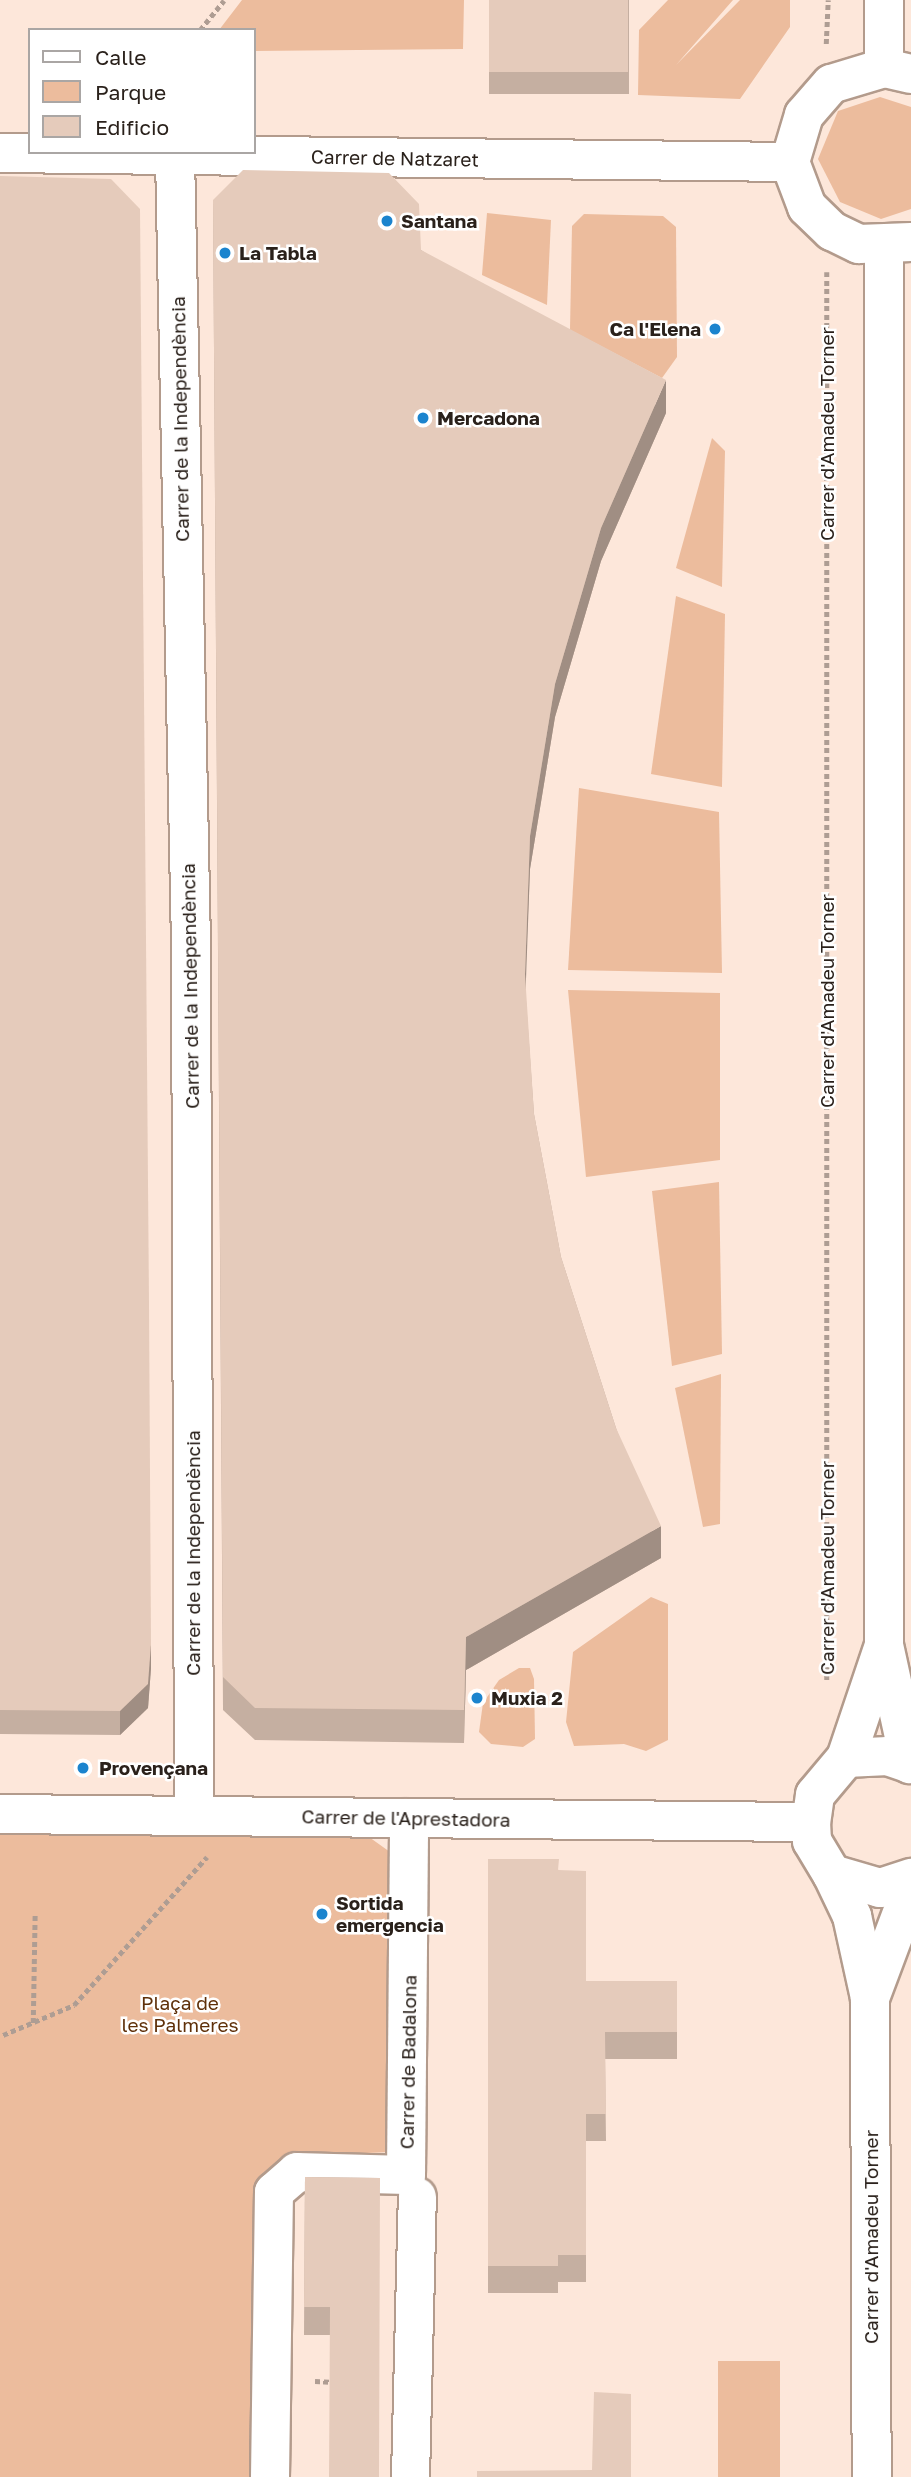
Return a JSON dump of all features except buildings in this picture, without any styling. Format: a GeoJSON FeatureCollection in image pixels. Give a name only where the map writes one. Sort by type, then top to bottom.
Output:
{"type":"FeatureCollection","features":[{"type":"Feature","properties":{"kind":"street"},"geometry":{"type":"LineString","coordinates":[[884,0],[898,71],[854,73],[816,97],[794,138],[790,162],[807,207],[832,231],[898,244],[884,1645],[911,1764]]}},
{"type":"Feature","properties":{"kind":"street","name":"Carrer de Natzaret"},"geometry":{"type":"LineString","coordinates":[[0,153],[28,153]]}},
{"type":"Feature","properties":{"kind":"street","name":"Carrer de Natzaret"},"geometry":{"type":"LineString","coordinates":[[88,154],[790,162]]}},
{"type":"Feature","properties":{"kind":"street","name":"Carrer de la Independència"},"geometry":{"type":"LineString","coordinates":[[175,155],[191,946],[194,1816]]}},
{"type":"Feature","properties":{"kind":"street"},"geometry":{"type":"LineString","coordinates":[[811,1822],[815,1795],[846,1758],[884,1645]]}},
{"type":"Feature","properties":{"kind":"street"},"geometry":{"type":"LineString","coordinates":[[846,1758],[888,1756],[911,1764]]}},
{"type":"Feature","properties":{"kind":"street","name":"Carrer de l'Aprestadora"},"geometry":{"type":"LineString","coordinates":[[0,1814],[811,1822]]}},
{"type":"Feature","properties":{"kind":"street","name":"Carrer de Badalona"},"geometry":{"type":"LineString","coordinates":[[270,2477],[274,2192],[297,2172],[406,2175],[409,1818]]}},
{"type":"Feature","properties":{"kind":"street","name":"Carrer d'Amadeu Torner"},"geometry":{"type":"LineString","coordinates":[[811,1822],[812,1841],[832,1874],[852,1916],[870,1998],[872,2477]]}},
{"type":"Feature","properties":{"kind":"street"},"geometry":{"type":"LineString","coordinates":[[832,1874],[880,1888],[911,1878]]}},
{"type":"Feature","properties":{"kind":"street","name":"Carrer d'Amadeu Torner"},"geometry":{"type":"LineString","coordinates":[[870,1998],[911,1889]]}},
{"type":"Feature","properties":{"kind":"street"},"geometry":{"type":"LineString","coordinates":[[410,2477],[417,2196]]}},
{"type":"Feature","properties":{"kind":"path"},"geometry":{"type":"LineString","coordinates":[[202,28],[224,0]]}},
{"type":"Feature","properties":{"kind":"path"},"geometry":{"type":"LineString","coordinates":[[824,50],[828,0]]}},
{"type":"Feature","properties":{"kind":"path","name":"Carrer d'Amadeu Torner"},"geometry":{"type":"LineString","coordinates":[[828,257],[828,1695]]}},
{"type":"Feature","properties":{"kind":"path"},"geometry":{"type":"LineString","coordinates":[[3,2035],[74,2005],[211,1853]]}},
{"type":"Feature","properties":{"kind":"path"},"geometry":{"type":"LineString","coordinates":[[33,2022],[35,1913]]}},
{"type":"Feature","properties":{"kind":"path"},"geometry":{"type":"LineString","coordinates":[[315,2381],[341,2382]]}},
{"type":"Feature","properties":{"kind":"green space"},"geometry":{"type":"Polygon","coordinates":[[[242,0],[464,0],[463,49],[256,51],[256,28],[221,28],[242,0]]]}},
{"type":"Feature","properties":{"kind":"green space"},"geometry":{"type":"Polygon","coordinates":[[[668,0],[733,0],[676,65],[740,0],[790,0],[790,27],[740,99],[638,95],[639,30],[668,0]]]}},
{"type":"Feature","properties":{"kind":"green space"},"geometry":{"type":"Polygon","coordinates":[[[880,97],[911,107],[911,209],[881,219],[840,202],[818,159],[838,111],[880,97]]]}},
{"type":"Feature","properties":{"kind":"green space"},"geometry":{"type":"Polygon","coordinates":[[[487,213],[551,220],[547,305],[482,275],[487,213]]]}},
{"type":"Feature","properties":{"kind":"green space"},"geometry":{"type":"Polygon","coordinates":[[[584,214],[663,216],[676,227],[677,357],[662,378],[570,330],[572,226],[584,214]]]}},
{"type":"Feature","properties":{"kind":"green space"},"geometry":{"type":"Polygon","coordinates":[[[712,438],[725,451],[722,587],[676,568],[712,438]]]}},
{"type":"Feature","properties":{"kind":"green space"},"geometry":{"type":"Polygon","coordinates":[[[676,596],[725,614],[722,787],[651,774],[676,596]]]}},
{"type":"Feature","properties":{"kind":"green space"},"geometry":{"type":"Polygon","coordinates":[[[579,788],[719,812],[722,973],[568,970],[579,788]]]}},
{"type":"Feature","properties":{"kind":"green space"},"geometry":{"type":"Polygon","coordinates":[[[568,990],[720,993],[720,1160],[586,1177],[568,990]]]}},
{"type":"Feature","properties":{"kind":"green space"},"geometry":{"type":"Polygon","coordinates":[[[719,1182],[722,1354],[672,1366],[652,1191],[719,1182]]]}},
{"type":"Feature","properties":{"kind":"green space"},"geometry":{"type":"Polygon","coordinates":[[[721,1374],[720,1524],[703,1527],[675,1388],[721,1374]]]}},
{"type":"Feature","properties":{"kind":"green space"},"geometry":{"type":"Polygon","coordinates":[[[651,1597],[668,1604],[668,1740],[646,1751],[624,1744],[574,1746],[566,1722],[573,1652],[651,1597]]]}},
{"type":"Feature","properties":{"kind":"green space"},"geometry":{"type":"Polygon","coordinates":[[[519,1668],[530,1668],[534,1679],[535,1739],[523,1747],[491,1744],[479,1732],[483,1703],[499,1680],[519,1668]]]}},
{"type":"Feature","properties":{"kind":"green space","name":"Plaça de les Palmeres"},"geometry":{"type":"Polygon","coordinates":[[[0,1834],[369,1837],[390,1852],[389,2152],[302,2156],[257,2197],[255,2477],[0,2477],[0,1834]]]}},
{"type":"Feature","properties":{"kind":"green space"},"geometry":{"type":"Polygon","coordinates":[[[718,2361],[780,2361],[780,2477],[718,2477],[718,2361]]]}},
{"type":"Feature","properties":{"kind":"place","name":"Santana"},"geometry":{"type":"Point","coordinates":[387,221]}},
{"type":"Feature","properties":{"kind":"place","name":"La Tabla"},"geometry":{"type":"Point","coordinates":[225,253]}},
{"type":"Feature","properties":{"kind":"place","name":"Ca l'Elena"},"geometry":{"type":"Point","coordinates":[715,329]}},
{"type":"Feature","properties":{"kind":"place","name":"Mercadona"},"geometry":{"type":"Point","coordinates":[423,418]}},
{"type":"Feature","properties":{"kind":"place","name":"Muxia 2"},"geometry":{"type":"Point","coordinates":[477,1698]}},
{"type":"Feature","properties":{"kind":"place","name":"Provençana"},"geometry":{"type":"Point","coordinates":[83,1768]}},
{"type":"Feature","properties":{"kind":"place","name":"Sortida emergencia"},"geometry":{"type":"Point","coordinates":[322,1914]}}]}
